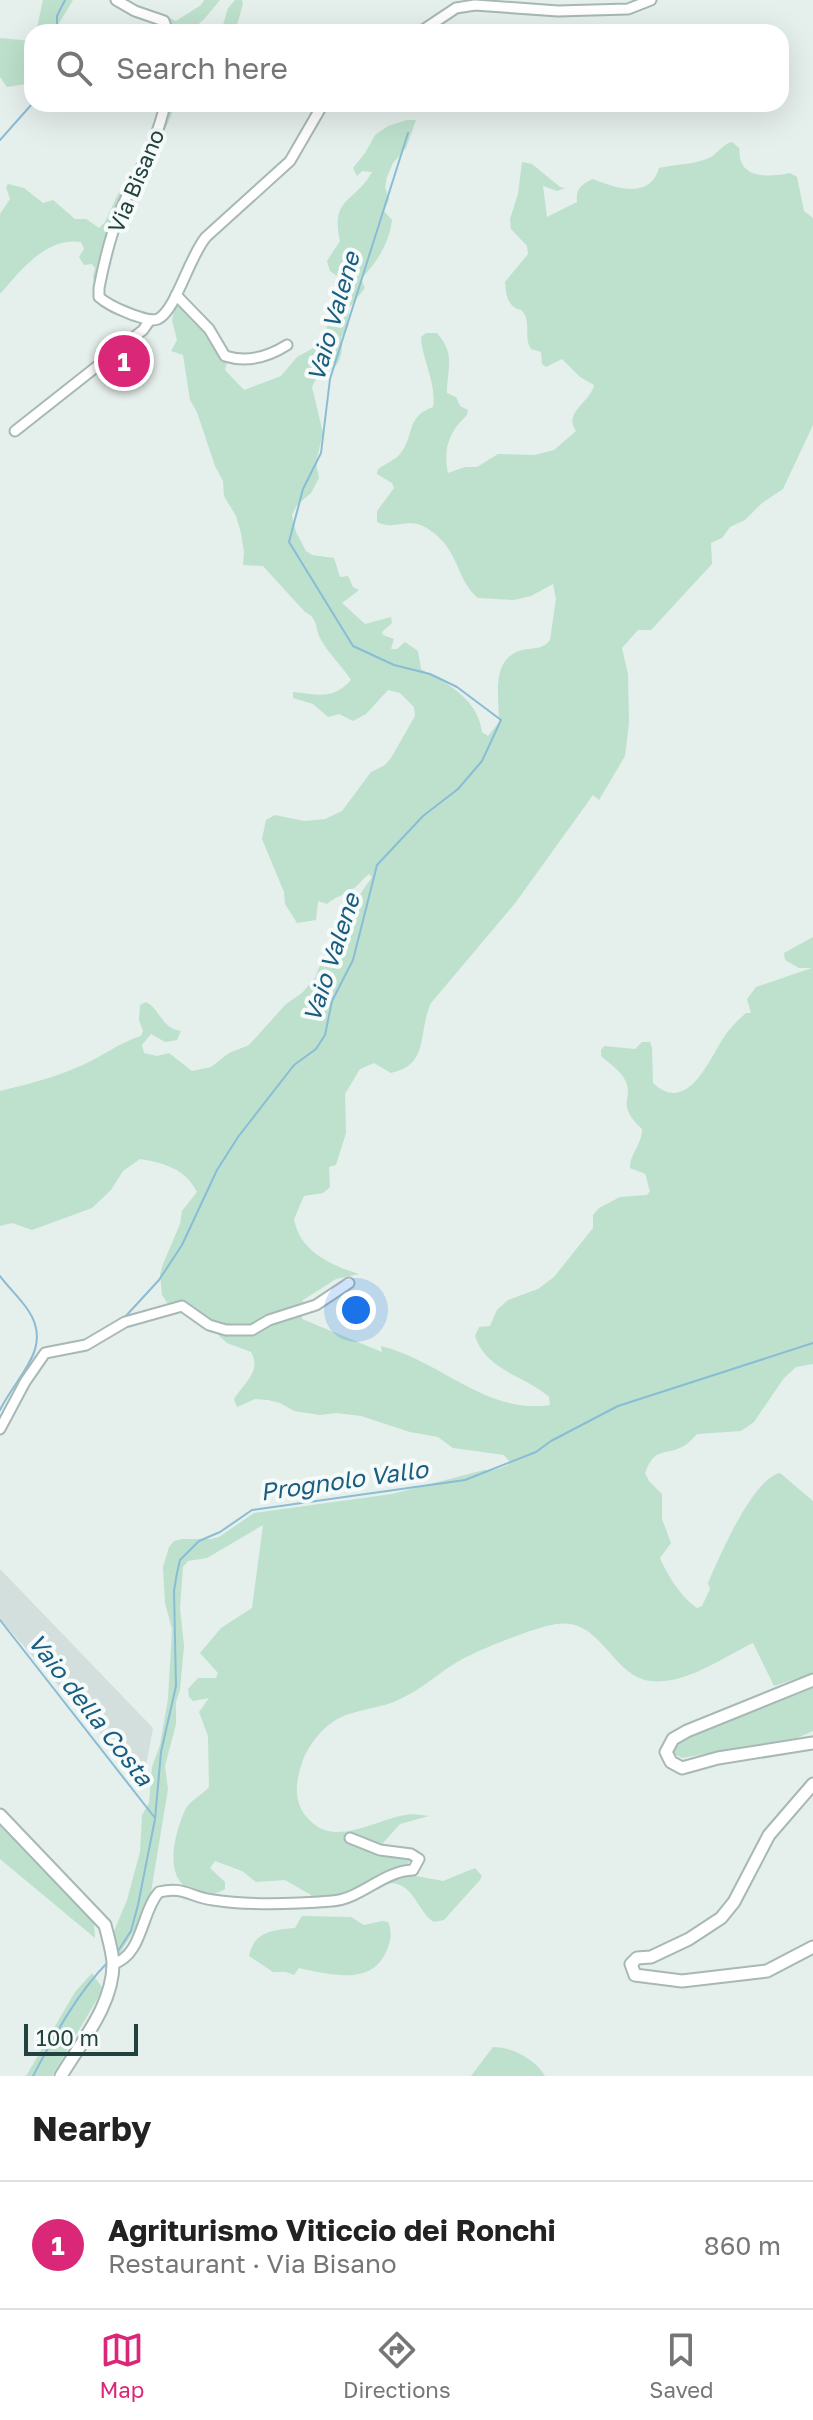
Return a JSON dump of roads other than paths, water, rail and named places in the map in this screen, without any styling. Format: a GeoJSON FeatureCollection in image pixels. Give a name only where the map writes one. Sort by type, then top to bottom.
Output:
{"type":"FeatureCollection","features":[{"type":"Feature","properties":{"kind":"street"},"geometry":{"type":"LineString","coordinates":[[116,0],[165,24]]}},
{"type":"Feature","properties":{"kind":"street"},"geometry":{"type":"LineString","coordinates":[[432,24],[456,8],[475,5],[558,11],[628,9],[651,0]]}},
{"type":"Feature","properties":{"kind":"street","name":"Via Bisano"},"geometry":{"type":"LineString","coordinates":[[150,320],[106,304],[99,297],[99,288],[121,210],[152,149],[164,112]]}},
{"type":"Feature","properties":{"kind":"street"},"geometry":{"type":"LineString","coordinates":[[15,431],[143,330],[150,320],[158,319],[169,309],[196,249],[290,161],[318,112]]}},
{"type":"Feature","properties":{"kind":"street"},"geometry":{"type":"LineString","coordinates":[[176,295],[209,329],[225,356],[236,360],[263,358],[287,345]]}},
{"type":"Feature","properties":{"kind":"street"},"geometry":{"type":"LineString","coordinates":[[0,1429],[25,1382],[45,1353],[86,1345],[125,1322],[170,1307],[182,1306],[209,1325],[226,1330],[252,1330],[269,1320],[316,1305],[349,1283]]}},
{"type":"Feature","properties":{"kind":"street"},"geometry":{"type":"LineString","coordinates":[[813,1680],[687,1731],[673,1739],[666,1752],[671,1762],[682,1768],[718,1758],[813,1743]]}},
{"type":"Feature","properties":{"kind":"street"},"geometry":{"type":"LineString","coordinates":[[813,1784],[769,1835],[734,1902],[721,1918],[689,1939],[651,1957],[637,1958],[631,1969],[635,1975],[682,1981],[767,1971],[813,1947]]}},
{"type":"Feature","properties":{"kind":"street"},"geometry":{"type":"LineString","coordinates":[[0,1815],[105,1925],[113,1964],[105,2001],[61,2076]]}},
{"type":"Feature","properties":{"kind":"street"},"geometry":{"type":"LineString","coordinates":[[113,1964],[119,1962],[141,1933],[154,1897],[159,1892],[184,1890],[210,1900],[229,1902],[335,1901],[390,1876],[413,1870],[419,1859],[411,1854],[380,1850],[350,1838]]}},
{"type":"Feature","properties":{"kind":"waterway"},"geometry":{"type":"LineString","coordinates":[[57,24],[57,16],[65,0]]}},
{"type":"Feature","properties":{"kind":"waterway"},"geometry":{"type":"LineString","coordinates":[[0,140],[25,112]]}},
{"type":"Feature","properties":{"kind":"waterway","name":"Vaio Valene"},"geometry":{"type":"LineString","coordinates":[[124,1318],[159,1280],[182,1245],[217,1170],[238,1137],[294,1065],[316,1049],[325,1035],[332,1001],[353,960],[377,865],[423,816],[458,789],[482,761],[501,720],[457,687],[430,674],[394,665],[353,646],[289,542],[303,489],[321,453],[330,379],[408,133]]}},
{"type":"Feature","properties":{"kind":"waterway"},"geometry":{"type":"LineString","coordinates":[[0,1276],[28,1310],[37,1337],[30,1361],[0,1410]]}},
{"type":"Feature","properties":{"kind":"waterway","name":"Vaio Valene"},"geometry":{"type":"LineString","coordinates":[[88,1348],[110,1336]]}},
{"type":"Feature","properties":{"kind":"waterway","name":"Prognolo Vallo"},"geometry":{"type":"LineString","coordinates":[[116,1954],[131,1931],[155,1819],[161,1752],[176,1686],[174,1591],[177,1573],[180,1560],[199,1541],[220,1532],[252,1510],[465,1480],[536,1452],[618,1406],[813,1343]]}},
{"type":"Feature","properties":{"kind":"waterway","name":"Vaio della Costa"},"geometry":{"type":"LineString","coordinates":[[0,1620],[155,1818]]}},
{"type":"Feature","properties":{"kind":"waterway","name":"Prognolo Vallo"},"geometry":{"type":"LineString","coordinates":[[33,2076],[76,2001],[109,1961]]}},
{"type":"Feature","properties":{"kind":"place","name":"Agriturismo Viticcio dei Ronchi"},"geometry":{"type":"Point","coordinates":[124,361]}}]}
